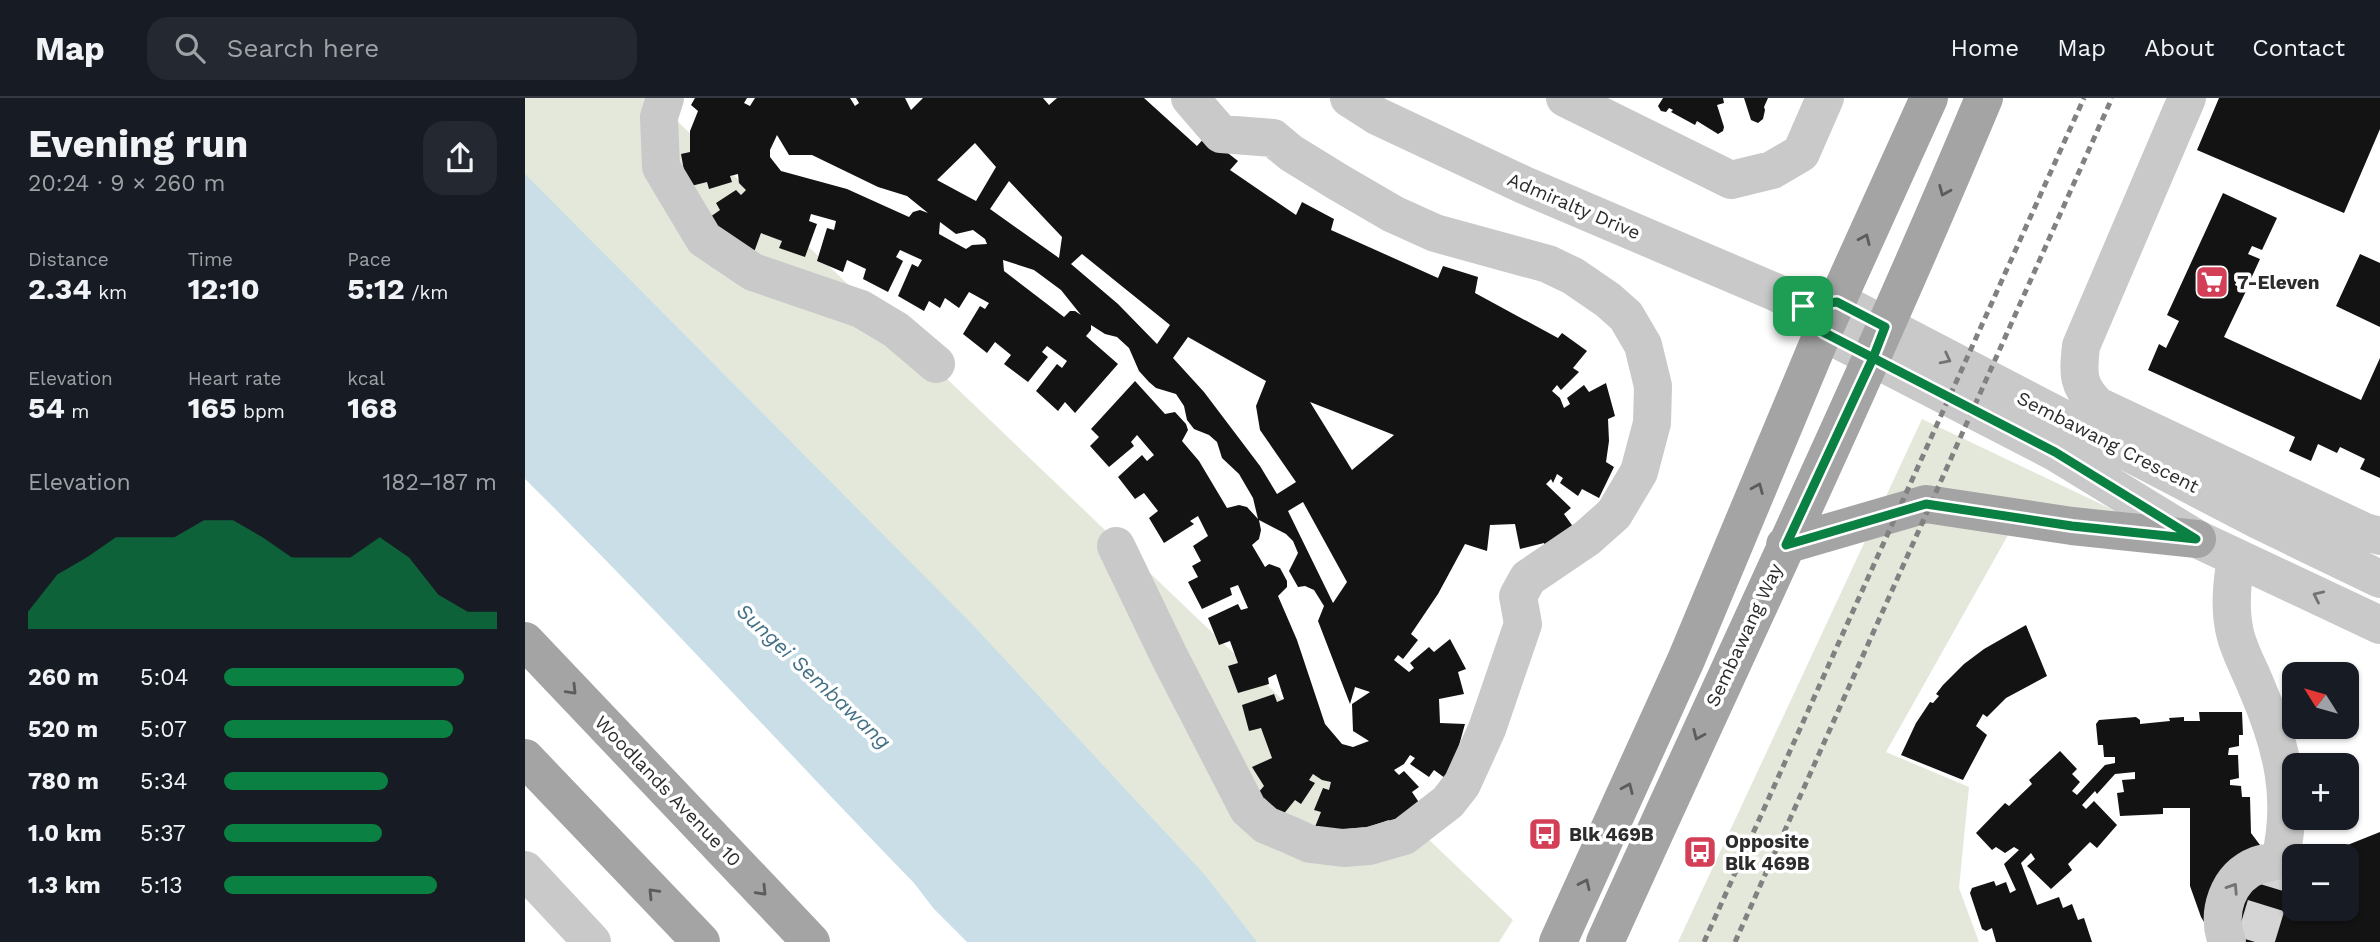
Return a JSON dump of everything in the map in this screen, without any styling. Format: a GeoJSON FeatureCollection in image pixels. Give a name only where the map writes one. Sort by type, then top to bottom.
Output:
{"type":"FeatureCollection","features":[{"type":"Feature","properties":{"kind":"main road"},"geometry":{"type":"LineString","coordinates":[[1558,942],[1686,660],[1821,313],[1929,98]]}},
{"type":"Feature","properties":{"kind":"main road","name":"Sembawang Way"},"geometry":{"type":"LineString","coordinates":[[1605,942],[1879,343],[1984,98]]}},
{"type":"Feature","properties":{"kind":"main road"},"geometry":{"type":"LineString","coordinates":[[1786,545],[1926,504],[2072,526],[2196,539]]}},
{"type":"Feature","properties":{"kind":"main road","name":"Woodlands Avenue 10"},"geometry":{"type":"LineString","coordinates":[[525,641],[811,942]]}},
{"type":"Feature","properties":{"kind":"main road"},"geometry":{"type":"LineString","coordinates":[[525,758],[701,942]]}},
{"type":"Feature","properties":{"kind":"street"},"geometry":{"type":"LineString","coordinates":[[665,98],[659,117],[661,167],[704,239],[753,272],[861,309],[896,330],[936,364]]}},
{"type":"Feature","properties":{"kind":"street"},"geometry":{"type":"LineString","coordinates":[[1116,546],[1248,809],[1266,825],[1310,844],[1343,848],[1370,846],[1404,836],[1448,802],[1462,784],[1487,729],[1523,624],[1518,596],[1528,578],[1587,538],[1614,514],[1639,472],[1652,424],[1653,386],[1643,345],[1626,316],[1608,300],[1573,276],[1548,264],[1435,233],[1393,214],[1338,182],[1273,138],[1221,134],[1190,98]]}},
{"type":"Feature","properties":{"kind":"street","name":"Admiralty Drive"},"geometry":{"type":"LineString","coordinates":[[1349,98],[1377,116],[1524,185],[1821,313]]}},
{"type":"Feature","properties":{"kind":"street"},"geometry":{"type":"LineString","coordinates":[[1565,98],[1731,180],[1772,170],[1801,153],[1825,98]]}},
{"type":"Feature","properties":{"kind":"street"},"geometry":{"type":"LineString","coordinates":[[2187,98],[2081,346],[2079,369],[2085,393],[2098,406],[2365,533],[2380,536]]}},
{"type":"Feature","properties":{"kind":"street","name":"Sembawang Crescent"},"geometry":{"type":"LineString","coordinates":[[1821,313],[1879,343],[2380,579]]}},
{"type":"Feature","properties":{"kind":"street","name":"Sembawang Crescent"},"geometry":{"type":"LineString","coordinates":[[1879,343],[2196,539],[2380,625]]}},
{"type":"Feature","properties":{"kind":"street"},"geometry":{"type":"LineString","coordinates":[[2227,942],[2221,928],[2224,902],[2236,881],[2256,866],[2280,860],[2285,840],[2287,796],[2282,758],[2269,716],[2235,633],[2231,586],[2236,558]]}},
{"type":"Feature","properties":{"kind":"street"},"geometry":{"type":"LineString","coordinates":[[525,870],[591,942]]}},
{"type":"Feature","properties":{"kind":"shaded area"},"geometry":{"type":"Polygon","coordinates":[[[525,98],[653,98],[1513,920],[1499,942],[1255,942],[525,183],[525,98]]]}},
{"type":"Feature","properties":{"kind":"shaded area"},"geometry":{"type":"Polygon","coordinates":[[[1922,419],[2120,513],[2012,528],[1886,752],[1969,787],[1959,888],[1979,942],[1678,942],[1922,419]]]}},
{"type":"Feature","properties":{"kind":"water","name":"Sungei Sembawang"},"geometry":{"type":"Polygon","coordinates":[[[525,174],[971,623],[1205,875],[1257,942],[967,942],[934,909],[914,883],[525,479],[525,174]]]}},
{"type":"Feature","properties":{"kind":"building"},"geometry":{"type":"Polygon","coordinates":[[[695,98],[747,98],[744,103],[750,106],[755,98],[850,98],[855,106],[859,103],[856,98],[905,98],[911,110],[923,98],[1043,98],[1049,105],[1057,98],[1144,98],[1197,146],[1206,136],[1238,161],[1230,170],[1296,215],[1302,202],[1334,219],[1331,230],[1438,278],[1443,266],[1478,277],[1475,293],[1558,338],[1562,333],[1587,351],[1573,368],[1579,372],[1561,390],[1557,385],[1552,391],[1560,398],[1564,408],[1570,404],[1567,398],[1584,385],[1589,392],[1606,383],[1615,416],[1608,419],[1606,462],[1614,467],[1599,498],[1582,489],[1578,496],[1560,483],[1563,478],[1557,474],[1553,483],[1551,479],[1546,484],[1571,508],[1564,514],[1574,528],[1547,550],[1544,543],[1520,549],[1515,524],[1490,525],[1487,551],[1465,544],[1438,594],[1411,634],[1418,640],[1403,659],[1398,655],[1394,660],[1409,672],[1414,668],[1410,663],[1429,647],[1434,652],[1450,639],[1466,669],[1458,672],[1464,694],[1439,699],[1440,723],[1465,724],[1449,781],[1434,770],[1429,777],[1410,764],[1415,758],[1410,755],[1404,764],[1394,770],[1399,775],[1404,771],[1419,787],[1412,792],[1424,810],[1393,827],[1389,820],[1368,827],[1313,832],[1321,812],[1314,810],[1323,788],[1329,790],[1331,782],[1313,774],[1309,780],[1315,783],[1301,804],[1295,800],[1282,816],[1258,793],[1264,786],[1252,767],[1272,758],[1261,728],[1249,731],[1242,705],[1274,694],[1277,702],[1284,699],[1276,674],[1268,678],[1269,684],[1238,693],[1228,666],[1238,663],[1230,641],[1219,645],[1208,618],[1238,604],[1241,610],[1248,608],[1238,585],[1230,588],[1232,595],[1202,609],[1188,582],[1198,577],[1192,566],[1201,561],[1193,546],[1208,536],[1198,516],[1190,521],[1194,524],[1164,543],[1149,518],[1158,511],[1144,493],[1135,499],[1118,477],[1142,455],[1147,461],[1154,455],[1137,435],[1131,442],[1134,446],[1109,467],[1090,446],[1099,437],[1091,429],[1135,381],[1165,414],[1175,412],[1186,424],[1188,430],[1182,441],[1199,461],[1227,508],[1239,505],[1247,507],[1258,519],[1253,498],[1239,474],[1222,458],[1217,442],[1209,435],[1194,429],[1187,420],[1184,406],[1176,394],[1156,388],[1149,382],[1139,371],[1129,348],[1117,337],[1105,334],[1091,325],[1086,336],[1118,364],[1075,413],[1065,402],[1058,411],[1036,391],[1057,364],[1062,368],[1067,361],[1047,346],[1042,352],[1048,357],[1028,382],[1004,364],[1011,355],[995,342],[987,353],[963,334],[980,306],[985,309],[989,303],[969,292],[959,308],[945,298],[940,308],[929,301],[924,311],[898,296],[912,264],[918,267],[922,260],[900,250],[896,257],[903,261],[888,292],[863,279],[866,269],[847,260],[843,272],[817,261],[827,228],[834,230],[836,221],[811,214],[809,221],[817,224],[805,257],[779,248],[782,241],[761,233],[753,255],[703,222],[720,210],[716,203],[736,190],[741,195],[746,190],[739,183],[738,174],[730,176],[732,182],[709,189],[707,182],[687,187],[681,154],[690,152],[690,131],[698,111],[691,105],[695,98]],[[777,135],[770,150],[770,157],[781,171],[847,189],[909,217],[920,210],[928,213],[907,196],[878,187],[812,155],[789,155],[777,135]],[[975,143],[937,180],[976,201],[996,167],[975,143]],[[1009,181],[990,209],[1059,258],[1062,237],[1009,181]],[[940,222],[939,234],[966,249],[972,245],[987,244],[985,239],[973,230],[956,234],[940,222]],[[1082,254],[1071,264],[1118,304],[1157,344],[1170,325],[1082,254]],[[1003,260],[1004,271],[1064,317],[1070,311],[1081,315],[1061,290],[1034,270],[1003,260]],[[1188,337],[1173,358],[1204,392],[1260,466],[1277,494],[1296,482],[1260,430],[1256,406],[1266,381],[1188,337]],[[1310,402],[1352,470],[1394,435],[1310,402]],[[1303,502],[1288,511],[1333,603],[1347,582],[1303,502]],[[1259,520],[1259,539],[1252,545],[1265,567],[1269,564],[1280,568],[1287,581],[1287,587],[1278,596],[1297,640],[1325,724],[1342,744],[1353,747],[1369,741],[1353,731],[1352,704],[1370,692],[1355,687],[1350,704],[1318,621],[1324,606],[1314,590],[1305,586],[1298,587],[1289,571],[1298,553],[1293,541],[1286,534],[1259,520]]]}},
{"type":"Feature","properties":{"kind":"building"},"geometry":{"type":"Polygon","coordinates":[[[1663,98],[1723,98],[1724,103],[1717,105],[1723,131],[1718,134],[1697,121],[1695,125],[1671,112],[1673,110],[1669,108],[1666,112],[1661,111],[1658,106],[1663,98]]]}},
{"type":"Feature","properties":{"kind":"building"},"geometry":{"type":"Polygon","coordinates":[[[1744,98],[1768,98],[1763,119],[1758,123],[1751,120],[1744,98]]]}},
{"type":"Feature","properties":{"kind":"building"},"geometry":{"type":"Polygon","coordinates":[[[2219,98],[2380,98],[2380,129],[2344,213],[2197,150],[2219,98]]]}},
{"type":"Feature","properties":{"kind":"building"},"geometry":{"type":"Polygon","coordinates":[[[2223,193],[2277,218],[2262,250],[2252,246],[2248,254],[2260,259],[2249,283],[2238,278],[2235,285],[2246,291],[2224,337],[2361,400],[2380,358],[2380,478],[2360,469],[2365,459],[2340,447],[2337,453],[2318,444],[2311,461],[2289,451],[2295,437],[2148,370],[2159,344],[2166,348],[2179,321],[2167,315],[2223,193]]]}},
{"type":"Feature","properties":{"kind":"building"},"geometry":{"type":"Polygon","coordinates":[[[2360,254],[2380,263],[2380,327],[2336,306],[2360,254]]]}},
{"type":"Feature","properties":{"kind":"building"},"geometry":{"type":"Polygon","coordinates":[[[2026,625],[2047,676],[2006,698],[1987,717],[1983,714],[1976,726],[1987,735],[1963,780],[1901,755],[1916,723],[1930,702],[1933,703],[1939,696],[1936,694],[1943,685],[1984,649],[2026,625]]]}},
{"type":"Feature","properties":{"kind":"building"},"geometry":{"type":"Polygon","coordinates":[[[2199,712],[2242,712],[2243,735],[2239,735],[2239,746],[2229,748],[2228,755],[2238,755],[2239,778],[2230,780],[2230,785],[2241,786],[2242,797],[2250,797],[2251,833],[2266,853],[2282,859],[2282,921],[2359,921],[2359,844],[2350,844],[2380,832],[2380,942],[2216,942],[2201,917],[2190,886],[2190,808],[2163,808],[2163,814],[2120,816],[2117,793],[2124,792],[2122,780],[2135,779],[2135,772],[2115,774],[2097,794],[2095,791],[2082,805],[2086,809],[2094,801],[2117,825],[2097,848],[2090,842],[2068,864],[2072,870],[2051,889],[2027,866],[2035,859],[2031,853],[2021,863],[2037,905],[2059,897],[2063,908],[2072,904],[2078,920],[2084,918],[2092,942],[1996,942],[1992,928],[1986,931],[1982,929],[1970,893],[1972,888],[1994,881],[1996,886],[2006,882],[2010,893],[2016,890],[2004,864],[2019,850],[2014,847],[2005,853],[1996,847],[1992,850],[1976,833],[2005,803],[2009,806],[2032,784],[2029,780],[2060,751],[2077,769],[2072,774],[2080,782],[2072,791],[2077,795],[2105,765],[2115,763],[2115,757],[2104,757],[2103,745],[2098,745],[2096,724],[2099,720],[2136,717],[2140,724],[2184,717],[2184,721],[2200,721],[2199,712]]]}},
{"type":"Feature","properties":{"kind":"tunnel"},"geometry":{"type":"LineString","coordinates":[[2255,942],[2280,860]]}},
{"type":"Feature","properties":{"kind":"railway"},"geometry":{"type":"LineString","coordinates":[[1704,942],[2084,98]]}},
{"type":"Feature","properties":{"kind":"railway"},"geometry":{"type":"LineString","coordinates":[[1735,942],[2112,98]]}},
{"type":"Feature","properties":{"kind":"place","name":"7-Eleven"},"geometry":{"type":"Point","coordinates":[2212,282]}},
{"type":"Feature","properties":{"kind":"place","name":"Blk 469B"},"geometry":{"type":"Point","coordinates":[1545,834]}},
{"type":"Feature","properties":{"kind":"place","name":"Opposite Blk 469B"},"geometry":{"type":"Point","coordinates":[1700,852]}},
{"type":"Feature","properties":{"kind":"route"},"geometry":{"type":"LineString","coordinates":[[1803,306],[1823,332],[1873,358],[1904,376],[2055,452],[2196,539],[2072,526],[1926,504],[1786,545],[1873,358],[1885,327],[1837,302],[1803,306]]}}]}
